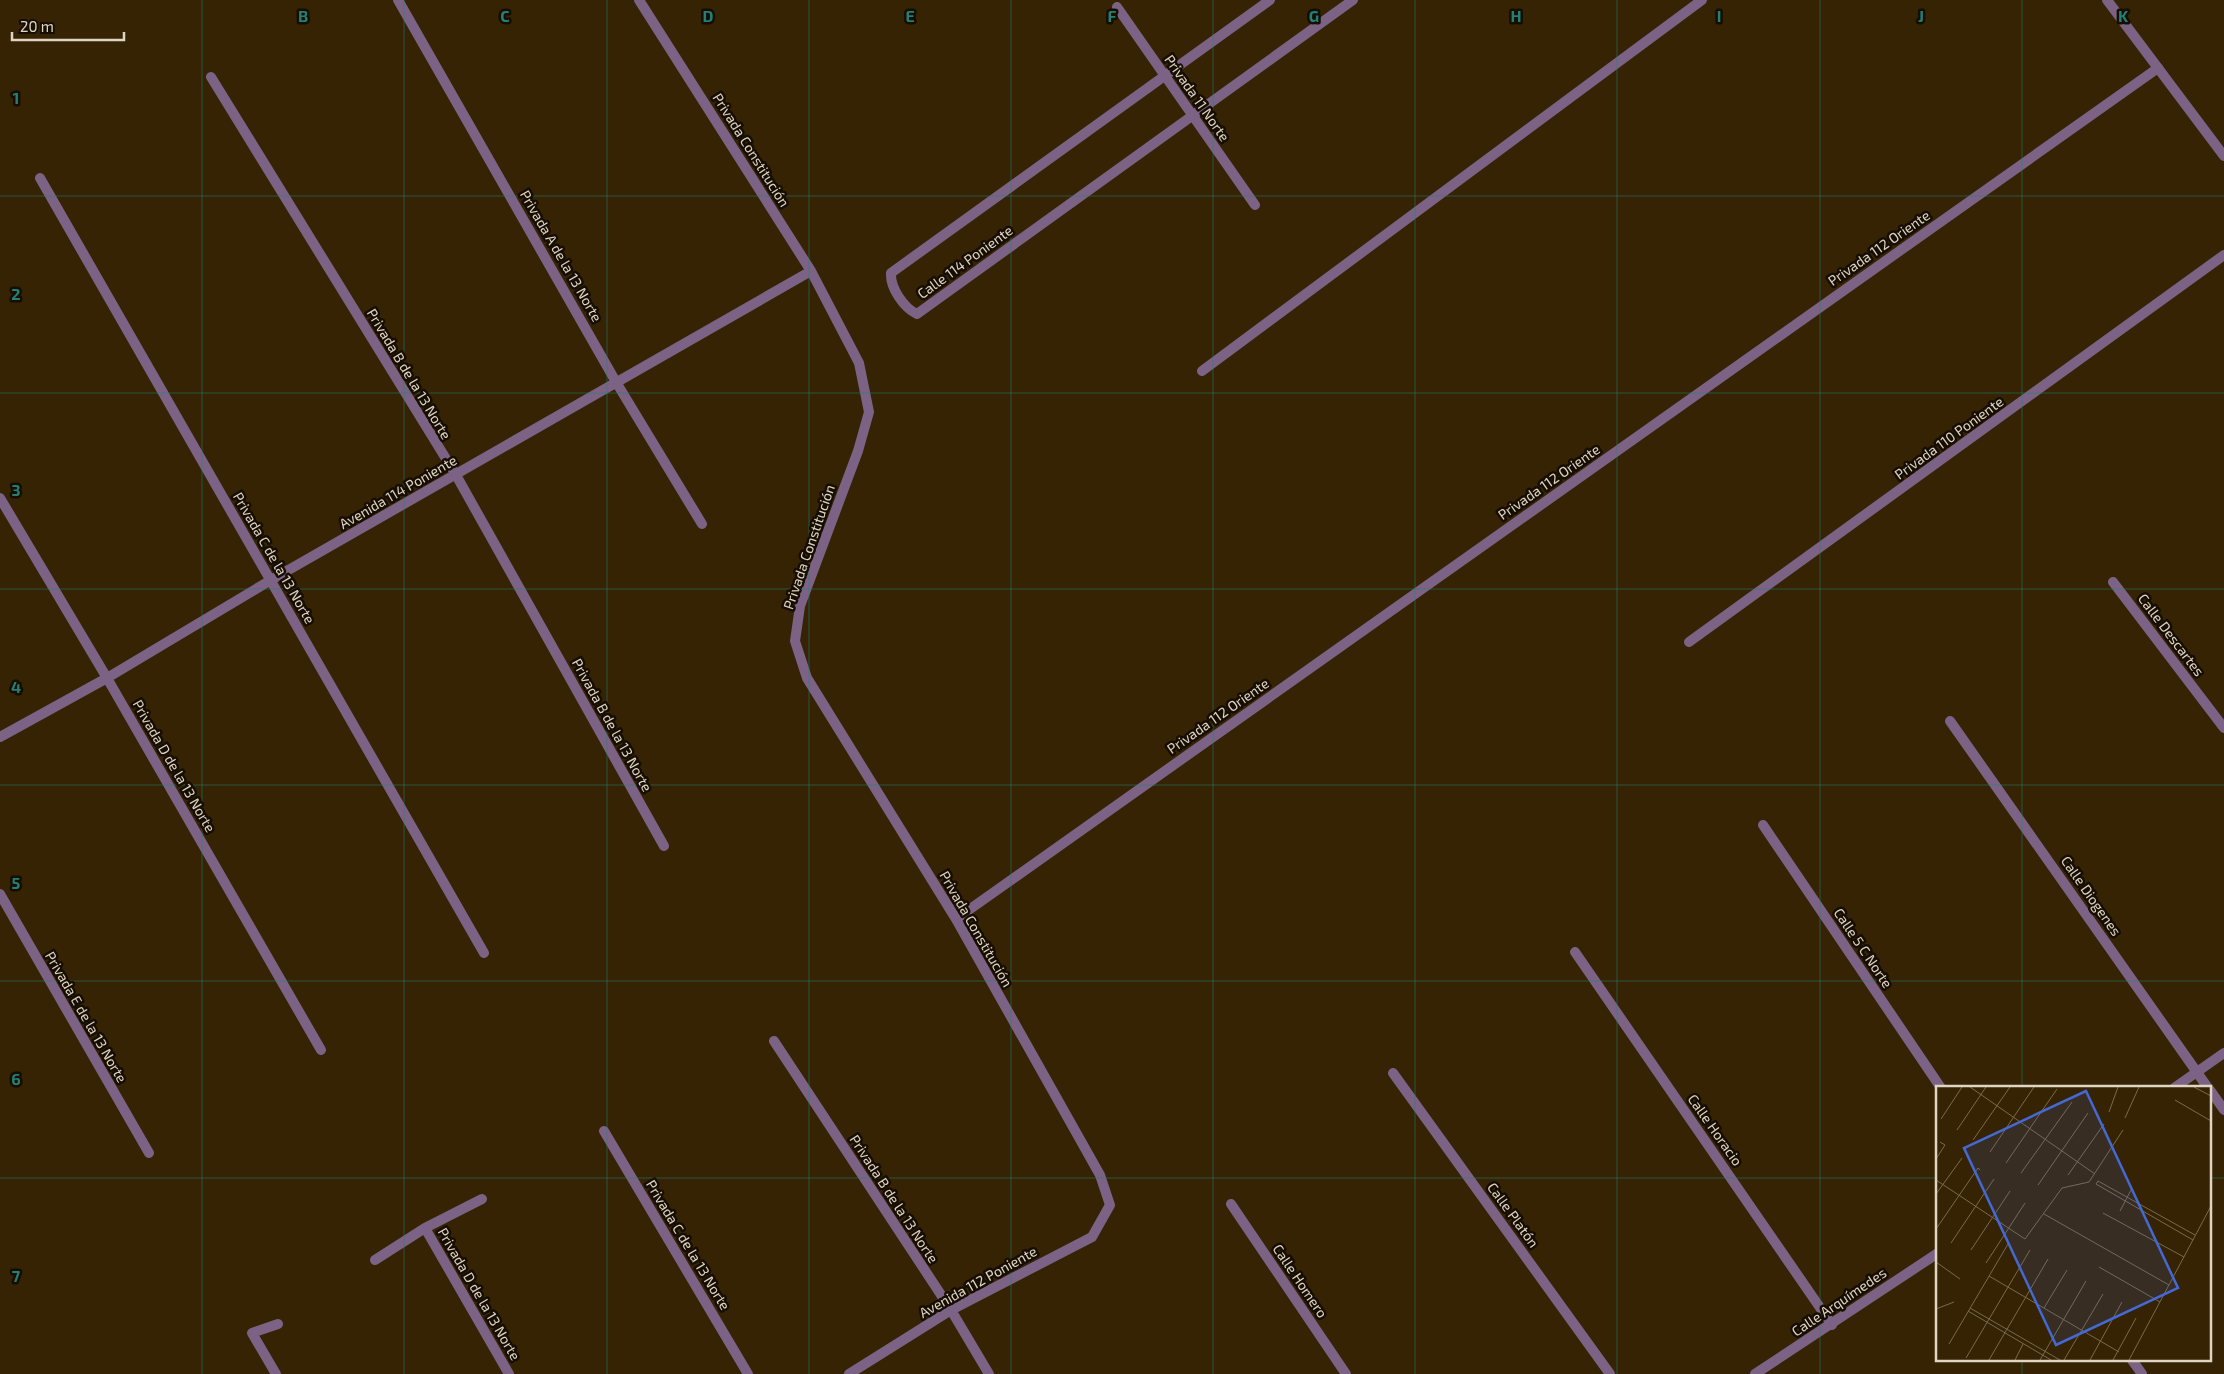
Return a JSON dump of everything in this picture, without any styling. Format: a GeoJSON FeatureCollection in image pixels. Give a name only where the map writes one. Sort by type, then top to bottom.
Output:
{"type":"FeatureCollection","features":[{"type":"Feature","properties":{"kind":"street","name":"Privada A de la 13 Norte"},"geometry":{"type":"LineString","coordinates":[[398,0],[616,382],[702,524]]}},
{"type":"Feature","properties":{"kind":"street","name":"Privada Constitución"},"geometry":{"type":"LineString","coordinates":[[639,0],[811,271],[859,364],[869,412],[858,451],[800,606],[795,641],[807,678],[956,919],[1100,1175],[1110,1205]]}},
{"type":"Feature","properties":{"kind":"street","name":"Calle 114 Poniente"},"geometry":{"type":"LineString","coordinates":[[1270,0],[891,274],[891,282],[908,310],[917,314],[1353,0]]}},
{"type":"Feature","properties":{"kind":"street"},"geometry":{"type":"LineString","coordinates":[[1202,370],[1702,0]]}},
{"type":"Feature","properties":{"kind":"street"},"geometry":{"type":"LineString","coordinates":[[2106,0],[2224,156]]}},
{"type":"Feature","properties":{"kind":"street","name":"Privada 11 Norte"},"geometry":{"type":"LineString","coordinates":[[1117,7],[1255,205]]}},
{"type":"Feature","properties":{"kind":"street","name":"Privada 112 Oriente"},"geometry":{"type":"LineString","coordinates":[[956,919],[2158,68]]}},
{"type":"Feature","properties":{"kind":"street","name":"Privada B de la 13 Norte"},"geometry":{"type":"LineString","coordinates":[[212,77],[456,475],[664,846]]}},
{"type":"Feature","properties":{"kind":"street","name":"Privada C de la 13 Norte"},"geometry":{"type":"LineString","coordinates":[[40,178],[484,953]]}},
{"type":"Feature","properties":{"kind":"street","name":"Privada 110 Poniente"},"geometry":{"type":"LineString","coordinates":[[1689,642],[2224,255]]}},
{"type":"Feature","properties":{"kind":"street","name":"Avenida 114 Poniente"},"geometry":{"type":"LineString","coordinates":[[0,737],[107,678],[271,580],[811,271]]}},
{"type":"Feature","properties":{"kind":"street","name":"Privada D de la 13 Norte"},"geometry":{"type":"LineString","coordinates":[[0,498],[107,678],[321,1050]]}},
{"type":"Feature","properties":{"kind":"street","name":"Calle Descartes"},"geometry":{"type":"LineString","coordinates":[[2113,582],[2224,728]]}},
{"type":"Feature","properties":{"kind":"street","name":"Calle Diogenes"},"geometry":{"type":"LineString","coordinates":[[1950,721],[2207,1086]]}},
{"type":"Feature","properties":{"kind":"street","name":"Calle 5 C Norte"},"geometry":{"type":"LineString","coordinates":[[1763,825],[1940,1086]]}},
{"type":"Feature","properties":{"kind":"street","name":"Privada E de la 13 Norte"},"geometry":{"type":"LineString","coordinates":[[0,894],[149,1153]]}},
{"type":"Feature","properties":{"kind":"street","name":"Calle Horacio"},"geometry":{"type":"LineString","coordinates":[[1575,952],[1832,1325]]}},
{"type":"Feature","properties":{"kind":"street","name":"Privada B de la 13 Norte"},"geometry":{"type":"LineString","coordinates":[[774,1041],[951,1310],[989,1374]]}},
{"type":"Feature","properties":{"kind":"street"},"geometry":{"type":"LineString","coordinates":[[2177,1086],[2224,1053]]}},
{"type":"Feature","properties":{"kind":"street","name":"Calle Platón"},"geometry":{"type":"LineString","coordinates":[[1393,1073],[1610,1374]]}},
{"type":"Feature","properties":{"kind":"street","name":"Calle Diogenes"},"geometry":{"type":"LineString","coordinates":[[2212,1093],[2224,1110]]}},
{"type":"Feature","properties":{"kind":"street","name":"Privada C de la 13 Norte"},"geometry":{"type":"LineString","coordinates":[[604,1131],[748,1374]]}},
{"type":"Feature","properties":{"kind":"street"},"geometry":{"type":"LineString","coordinates":[[375,1260],[425,1228],[482,1199]]}},
{"type":"Feature","properties":{"kind":"street","name":"Calle Homero"},"geometry":{"type":"LineString","coordinates":[[1231,1204],[1346,1374]]}},
{"type":"Feature","properties":{"kind":"street","name":"Avenida 112 Poniente"},"geometry":{"type":"LineString","coordinates":[[849,1374],[951,1310],[1092,1237],[1110,1205]]}},
{"type":"Feature","properties":{"kind":"street","name":"Privada D de la 13 Norte"},"geometry":{"type":"LineString","coordinates":[[425,1228],[509,1374]]}},
{"type":"Feature","properties":{"kind":"street","name":"Calle Arquímedes"},"geometry":{"type":"LineString","coordinates":[[1755,1374],[1832,1325],[1936,1254]]}},
{"type":"Feature","properties":{"kind":"street"},"geometry":{"type":"LineString","coordinates":[[276,1374],[252,1333],[278,1324]]}},
{"type":"Feature","properties":{"kind":"street"},"geometry":{"type":"LineString","coordinates":[[2133,1362],[2142,1374]]}}]}
